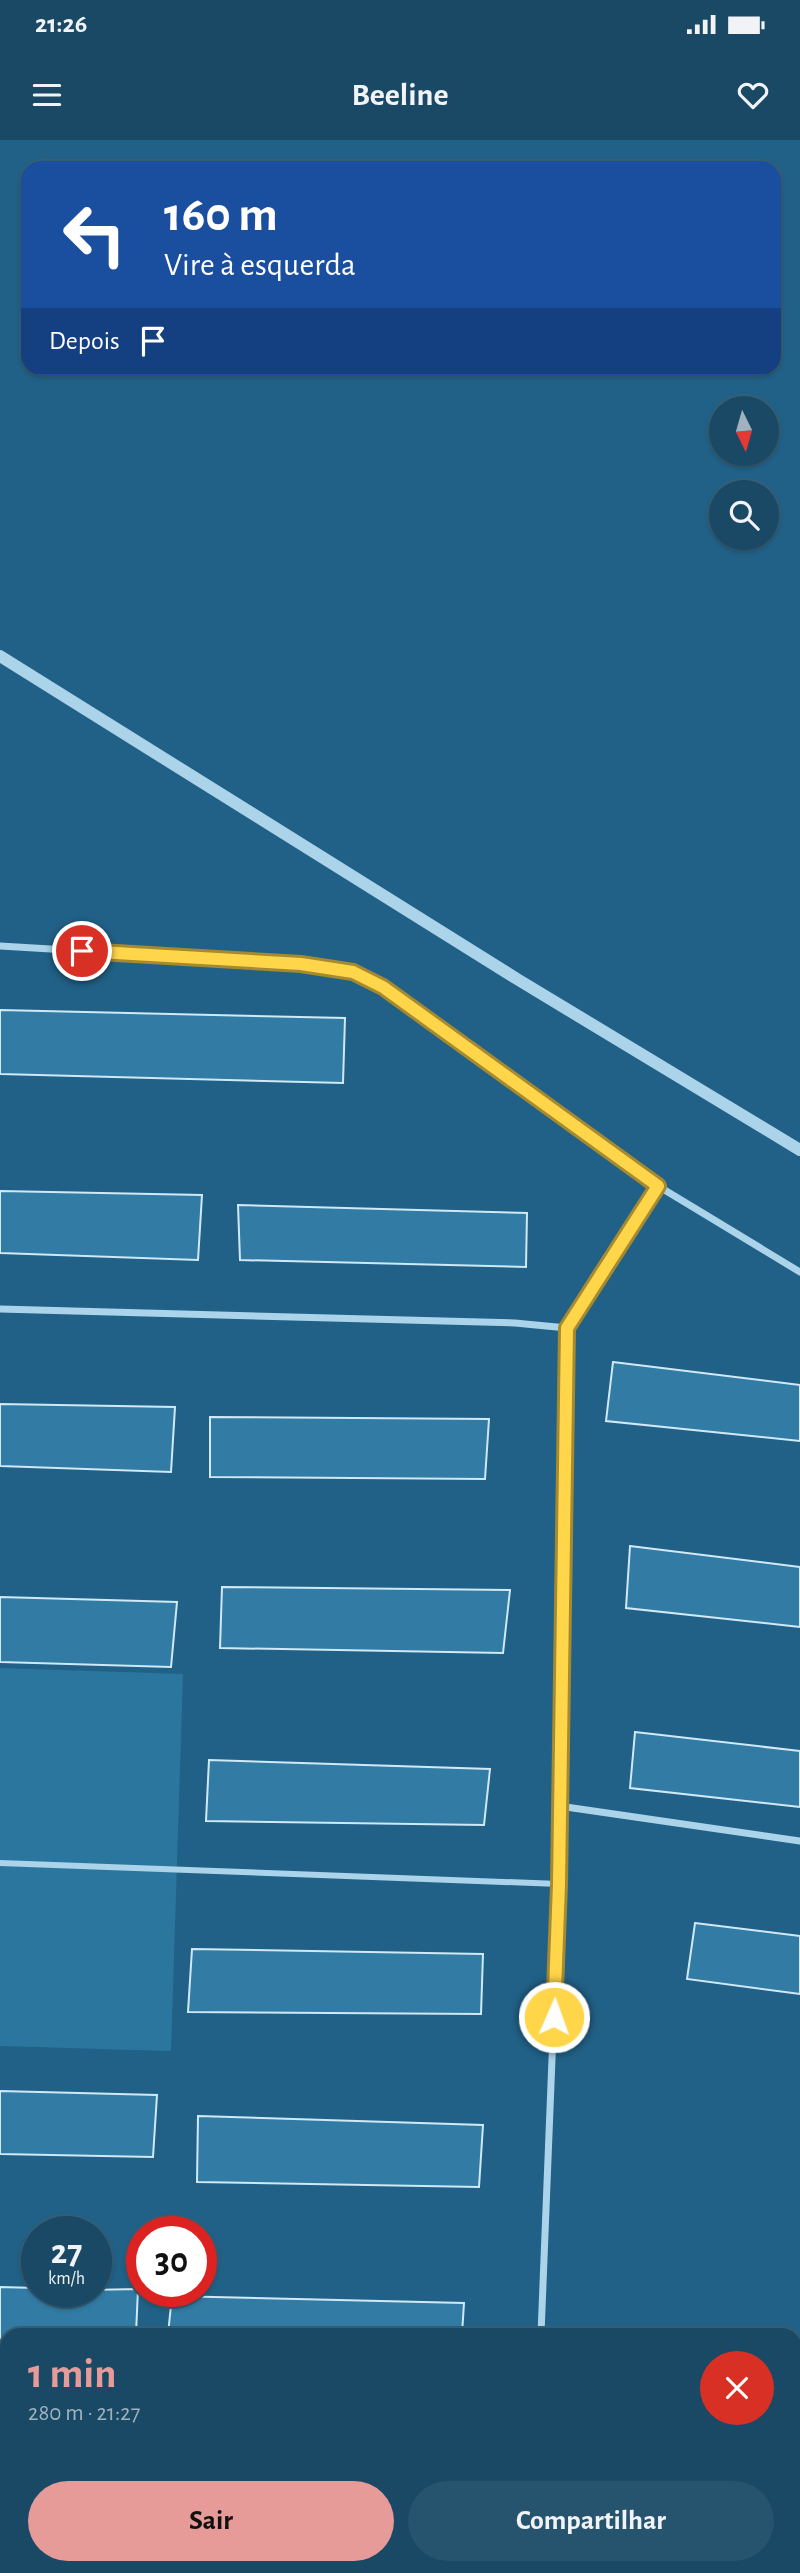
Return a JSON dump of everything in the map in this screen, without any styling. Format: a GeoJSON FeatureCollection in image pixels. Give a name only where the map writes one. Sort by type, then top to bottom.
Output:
{"type":"FeatureCollection","features":[{"type":"Feature","properties":{"kind":"street"},"geometry":{"type":"LineString","coordinates":[[0,656],[517,979],[800,1150]]}},
{"type":"Feature","properties":{"kind":"street"},"geometry":{"type":"LineString","coordinates":[[0,946],[301,964],[353,972],[383,987],[658,1186],[800,1272]]}},
{"type":"Feature","properties":{"kind":"street"},"geometry":{"type":"LineString","coordinates":[[541,2328],[559,1884],[567,1328],[658,1186]]}},
{"type":"Feature","properties":{"kind":"street"},"geometry":{"type":"LineString","coordinates":[[0,1309],[515,1323],[567,1328]]}},
{"type":"Feature","properties":{"kind":"street"},"geometry":{"type":"LineString","coordinates":[[559,1805],[800,1841]]}},
{"type":"Feature","properties":{"kind":"street"},"geometry":{"type":"LineString","coordinates":[[0,1863],[559,1884]]}},
{"type":"Feature","properties":{"kind":"shaded area"},"geometry":{"type":"Polygon","coordinates":[[[0,1668],[183,1674],[171,2051],[0,2046],[0,1668]]]}},
{"type":"Feature","properties":{"kind":"building"},"geometry":{"type":"Polygon","coordinates":[[[0,1010],[345,1018],[343,1083],[0,1074],[0,1010]]]}},
{"type":"Feature","properties":{"kind":"building"},"geometry":{"type":"Polygon","coordinates":[[[0,1191],[202,1195],[198,1260],[0,1253],[0,1191]]]}},
{"type":"Feature","properties":{"kind":"building"},"geometry":{"type":"Polygon","coordinates":[[[238,1205],[527,1213],[526,1267],[240,1260],[238,1205]]]}},
{"type":"Feature","properties":{"kind":"building"},"geometry":{"type":"Polygon","coordinates":[[[613,1362],[800,1385],[800,1441],[606,1421],[613,1362]]]}},
{"type":"Feature","properties":{"kind":"building"},"geometry":{"type":"Polygon","coordinates":[[[0,1404],[175,1407],[171,1472],[0,1466],[0,1404]]]}},
{"type":"Feature","properties":{"kind":"building"},"geometry":{"type":"Polygon","coordinates":[[[210,1417],[489,1419],[485,1479],[210,1477],[210,1417]]]}},
{"type":"Feature","properties":{"kind":"building"},"geometry":{"type":"Polygon","coordinates":[[[630,1546],[800,1567],[800,1627],[626,1608],[630,1546]]]}},
{"type":"Feature","properties":{"kind":"building"},"geometry":{"type":"Polygon","coordinates":[[[222,1587],[510,1590],[503,1653],[220,1648],[222,1587]]]}},
{"type":"Feature","properties":{"kind":"building"},"geometry":{"type":"Polygon","coordinates":[[[0,1597],[177,1602],[171,1667],[0,1662],[0,1597]]]}},
{"type":"Feature","properties":{"kind":"building"},"geometry":{"type":"Polygon","coordinates":[[[635,1732],[800,1751],[800,1807],[630,1788],[635,1732]]]}},
{"type":"Feature","properties":{"kind":"building"},"geometry":{"type":"Polygon","coordinates":[[[209,1760],[490,1769],[484,1825],[206,1821],[209,1760]]]}},
{"type":"Feature","properties":{"kind":"building"},"geometry":{"type":"Polygon","coordinates":[[[695,1923],[800,1936],[800,1994],[687,1979],[695,1923]]]}},
{"type":"Feature","properties":{"kind":"building"},"geometry":{"type":"Polygon","coordinates":[[[192,1949],[483,1954],[481,2014],[188,2012],[192,1949]]]}},
{"type":"Feature","properties":{"kind":"building"},"geometry":{"type":"Polygon","coordinates":[[[0,2091],[157,2095],[153,2157],[0,2154],[0,2091]]]}},
{"type":"Feature","properties":{"kind":"building"},"geometry":{"type":"Polygon","coordinates":[[[198,2116],[483,2125],[479,2187],[197,2182],[198,2116]]]}},
{"type":"Feature","properties":{"kind":"building"},"geometry":{"type":"Polygon","coordinates":[[[0,2287],[21,2288],[21,2307],[112,2307],[112,2290],[126,2289],[126,2307],[137,2307],[136,2328],[0,2328],[0,2287]]]}},
{"type":"Feature","properties":{"kind":"building"},"geometry":{"type":"Polygon","coordinates":[[[217,2297],[464,2303],[462,2328],[169,2328],[171,2307],[217,2307],[217,2297]]]}},
{"type":"Feature","properties":{"kind":"route"},"geometry":{"type":"LineString","coordinates":[[82,951],[301,964],[353,972],[383,987],[658,1186],[567,1328],[559,1884],[554,2017]]}}]}
